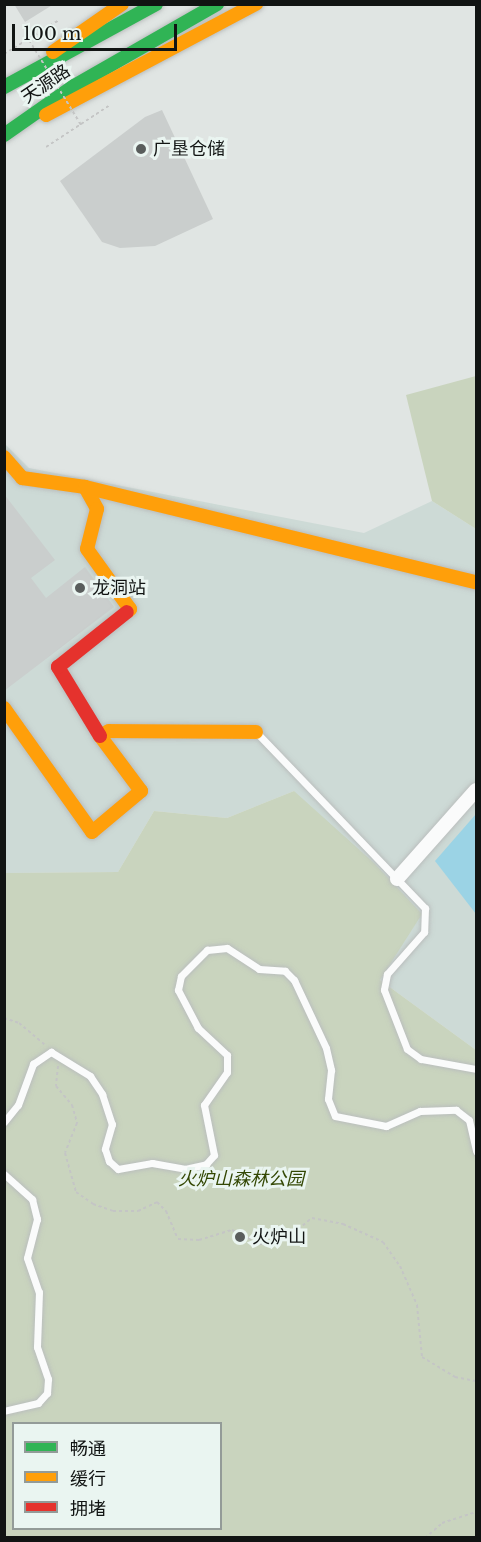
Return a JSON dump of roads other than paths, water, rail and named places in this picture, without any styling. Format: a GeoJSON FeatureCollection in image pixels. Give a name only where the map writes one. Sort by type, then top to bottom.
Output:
{"type":"FeatureCollection","features":[{"type":"Feature","properties":{"kind":"main road"},"geometry":{"type":"LineString","coordinates":[[23,76],[78,32],[122,4]]}},
{"type":"Feature","properties":{"kind":"main road"},"geometry":{"type":"LineString","coordinates":[[23,76],[156,4]]}},
{"type":"Feature","properties":{"kind":"main road","name":"天源路"},"geometry":{"type":"LineString","coordinates":[[5,134],[74,86],[217,4]]}},
{"type":"Feature","properties":{"kind":"main road"},"geometry":{"type":"LineString","coordinates":[[5,134],[83,97],[256,4]]}},
{"type":"Feature","properties":{"kind":"main road","name":"天源路"},"geometry":{"type":"LineString","coordinates":[[4,87],[23,76]]}},
{"type":"Feature","properties":{"kind":"main road"},"geometry":{"type":"LineString","coordinates":[[4,457],[22,478],[85,488],[477,582]]}},
{"type":"Feature","properties":{"kind":"main road"},"geometry":{"type":"LineString","coordinates":[[4,708],[92,832],[141,791],[100,736],[58,667],[130,609],[87,549],[97,509],[85,488]]}},
{"type":"Feature","properties":{"kind":"main road"},"geometry":{"type":"LineString","coordinates":[[100,736],[109,731],[256,732]]}},
{"type":"Feature","properties":{"kind":"street"},"geometry":{"type":"LineString","coordinates":[[397,879],[477,790]]}},
{"type":"Feature","properties":{"kind":"lane"},"geometry":{"type":"LineString","coordinates":[[256,732],[425,908],[428,919],[424,932],[387,974],[384,990],[407,1049],[421,1059],[477,1069]]}},
{"type":"Feature","properties":{"kind":"lane"},"geometry":{"type":"LineString","coordinates":[[4,1122],[18,1105],[33,1064],[51,1052],[90,1076],[102,1094],[112,1124],[105,1149],[109,1161],[118,1169],[152,1163],[185,1169],[206,1164],[214,1155],[204,1105],[227,1072],[227,1055],[198,1028],[178,990],[181,976],[207,950],[227,948],[259,969],[285,971],[294,980],[326,1048],[331,1070],[328,1099],[335,1116],[386,1126],[420,1111],[456,1110],[469,1120],[477,1151]]}},
{"type":"Feature","properties":{"kind":"lane"},"geometry":{"type":"LineString","coordinates":[[4,1174],[32,1199],[37,1219],[27,1258],[39,1292],[37,1347],[48,1379],[47,1393],[38,1403],[4,1411]]}},
{"type":"Feature","properties":{"kind":"water"},"geometry":{"type":"Polygon","coordinates":[[[476,814],[476,914],[435,861],[476,814]]]}},
{"type":"Feature","properties":{"kind":"place","name":"广垦仓储"},"geometry":{"type":"Point","coordinates":[141,149]}},
{"type":"Feature","properties":{"kind":"place","name":"龙洞站"},"geometry":{"type":"Point","coordinates":[80,588]}},
{"type":"Feature","properties":{"kind":"place","name":"火炉山"},"geometry":{"type":"Point","coordinates":[240,1237]}},
{"type":"Feature","properties":{"kind":"park label","name":"火炉山森林公园"},"geometry":{"type":"Point","coordinates":[241,1179]}}]}
